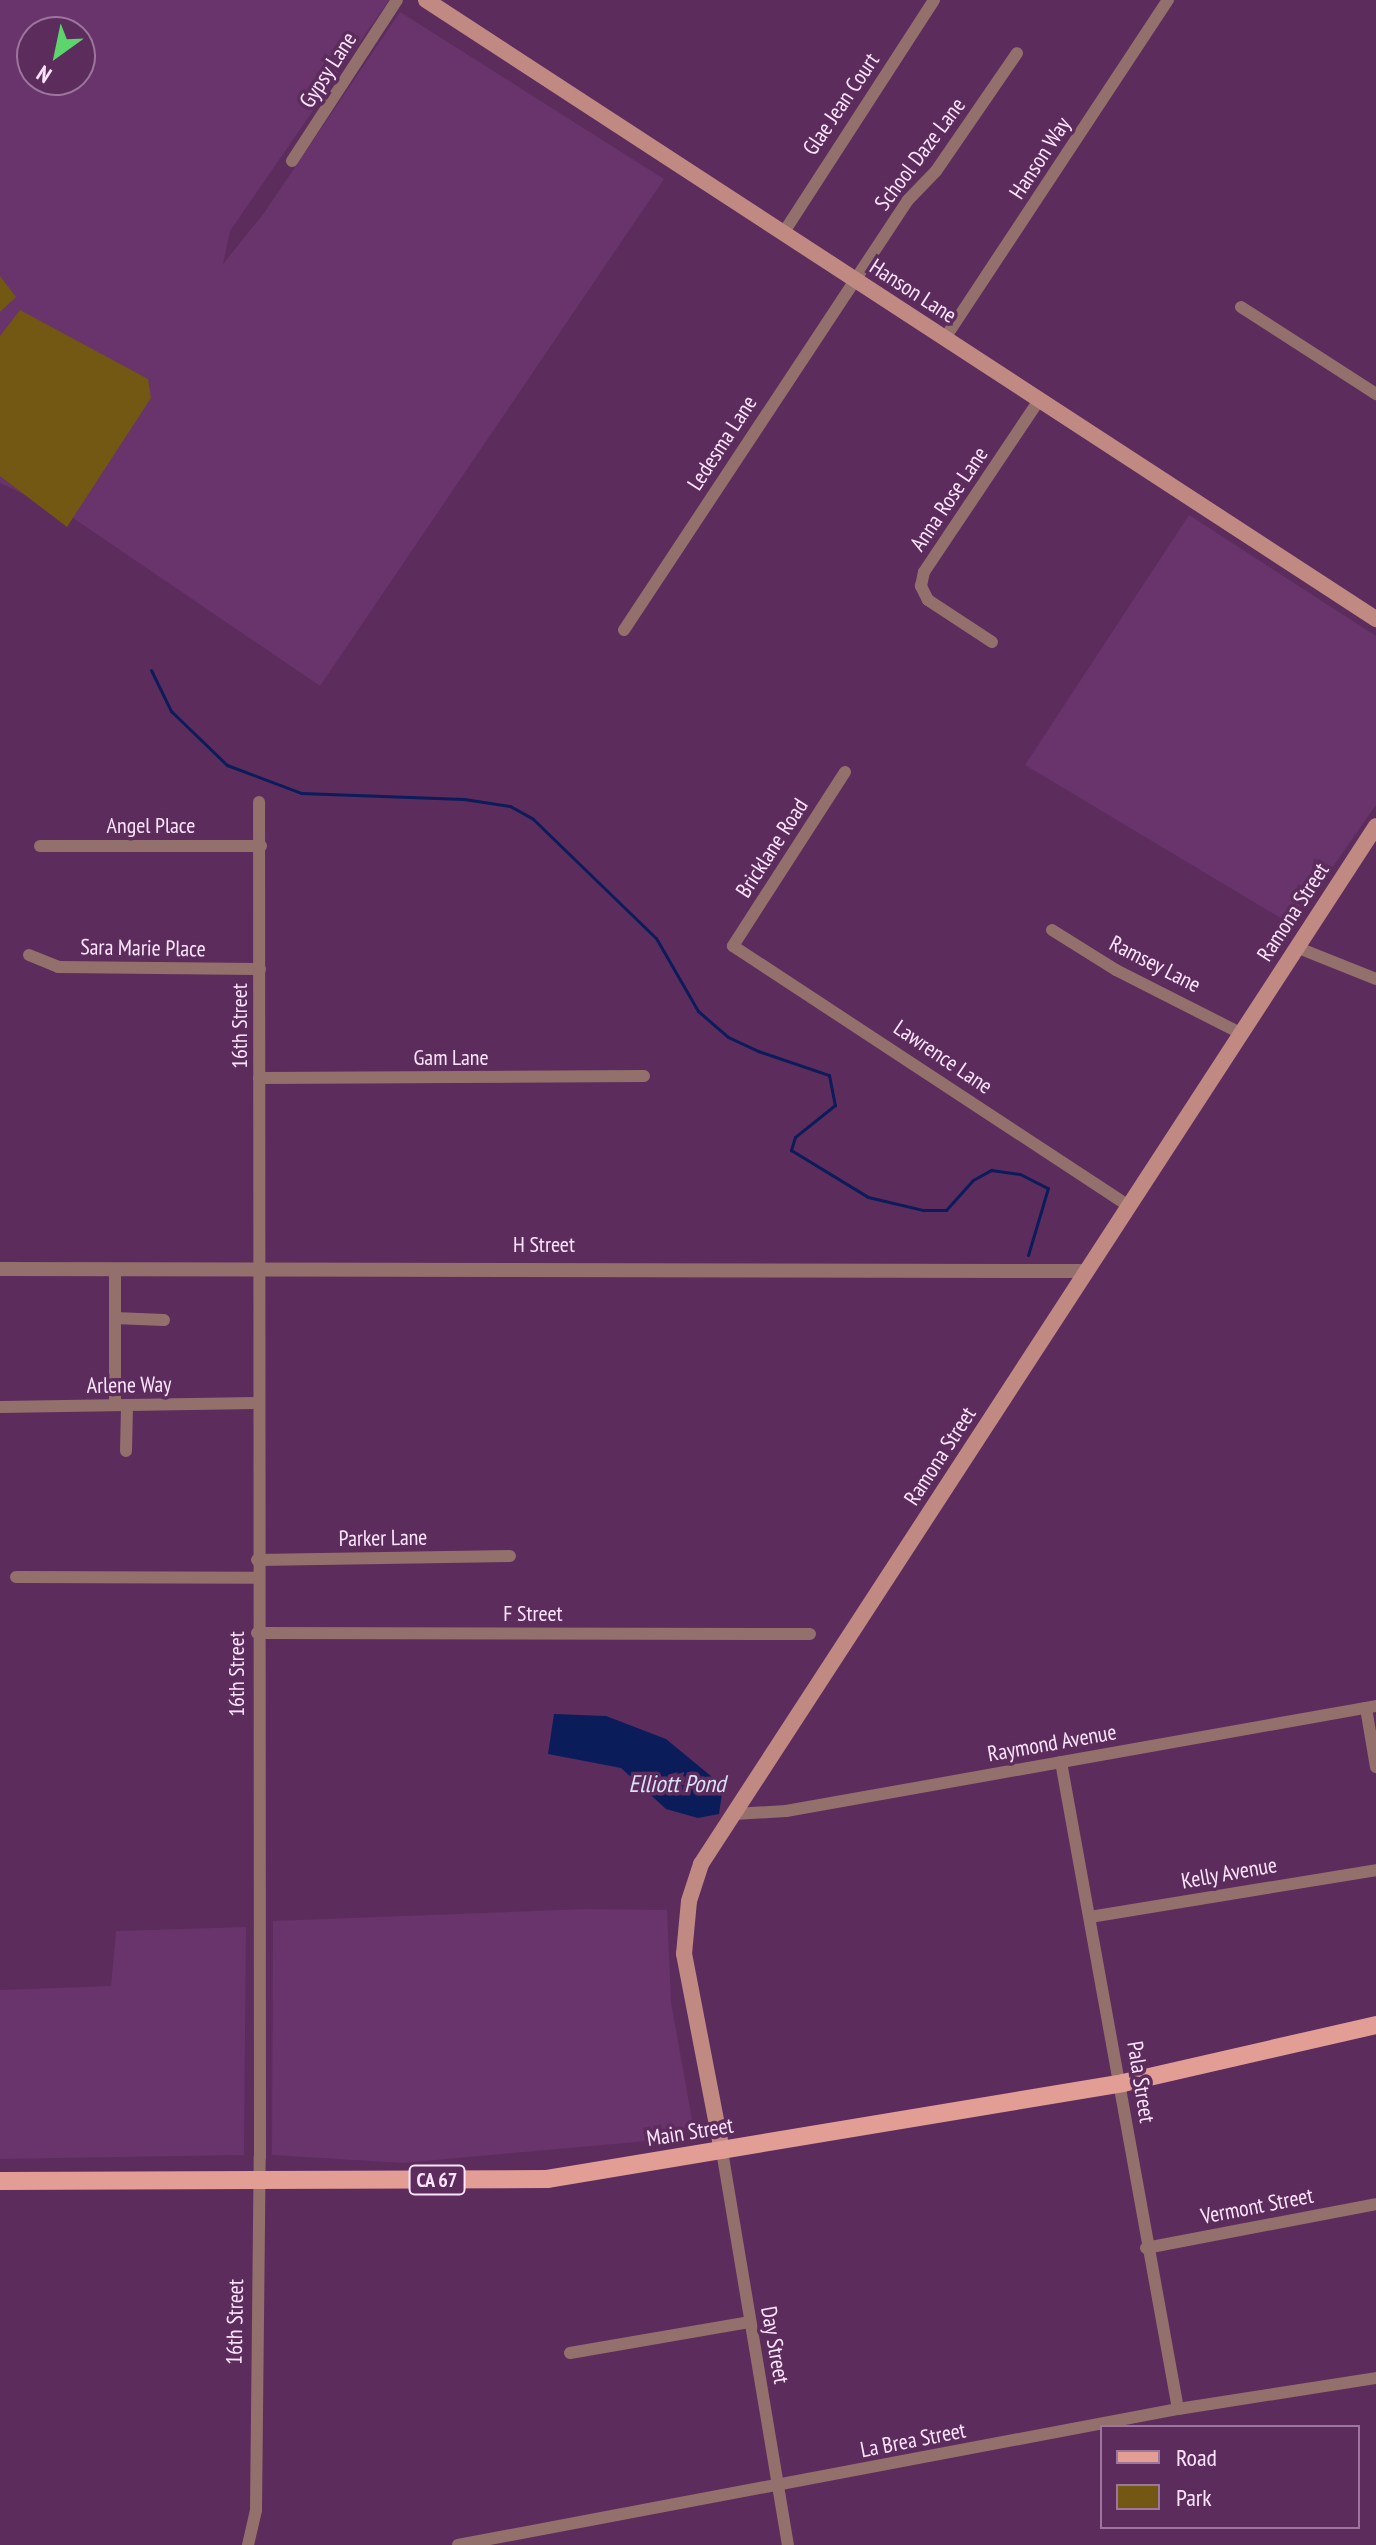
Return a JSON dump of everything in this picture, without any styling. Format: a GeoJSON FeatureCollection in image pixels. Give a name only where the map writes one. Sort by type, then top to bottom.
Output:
{"type":"FeatureCollection","features":[{"type":"Feature","properties":{"kind":"main road","name":"Hanson Lane"},"geometry":{"type":"LineString","coordinates":[[426,0],[1376,619]]}},
{"type":"Feature","properties":{"kind":"main road","name":"Ramona Street"},"geometry":{"type":"LineString","coordinates":[[722,2151],[684,1954],[689,1901],[701,1864],[1296,947],[1374,832]]}},
{"type":"Feature","properties":{"kind":"main road","name":"Main Street"},"geometry":{"type":"LineString","coordinates":[[0,2181],[547,2179],[1123,2083],[1376,2025]]}},
{"type":"Feature","properties":{"kind":"street","name":"Gypsy Lane"},"geometry":{"type":"LineString","coordinates":[[292,161],[397,0]]}},
{"type":"Feature","properties":{"kind":"street","name":"Glae Jean Court"},"geometry":{"type":"LineString","coordinates":[[784,232],[934,0]]}},
{"type":"Feature","properties":{"kind":"street","name":"Hanson Way"},"geometry":{"type":"LineString","coordinates":[[945,338],[1168,0]]}},
{"type":"Feature","properties":{"kind":"street","name":"School Daze Lane"},"geometry":{"type":"LineString","coordinates":[[854,279],[1017,53]]}},
{"type":"Feature","properties":{"kind":"street","name":"Ledesma Lane"},"geometry":{"type":"LineString","coordinates":[[624,630],[854,279]]}},
{"type":"Feature","properties":{"kind":"street"},"geometry":{"type":"LineString","coordinates":[[1241,307],[1376,394]]}},
{"type":"Feature","properties":{"kind":"street","name":"Anna Rose Lane"},"geometry":{"type":"LineString","coordinates":[[992,642],[928,600],[921,586],[924,572],[1040,399]]}},
{"type":"Feature","properties":{"kind":"street","name":"Bricklane Road"},"geometry":{"type":"LineString","coordinates":[[733,946],[845,772]]}},
{"type":"Feature","properties":{"kind":"street","name":"16th Street"},"geometry":{"type":"LineString","coordinates":[[248,2545],[256,2510],[259,802]]}},
{"type":"Feature","properties":{"kind":"street","name":"Angel Place"},"geometry":{"type":"LineString","coordinates":[[40,846],[261,846]]}},
{"type":"Feature","properties":{"kind":"street","name":"Ramsey Lane"},"geometry":{"type":"LineString","coordinates":[[1052,930],[1116,970],[1240,1033]]}},
{"type":"Feature","properties":{"kind":"street","name":"Lawrence Lane"},"geometry":{"type":"LineString","coordinates":[[733,946],[1128,1205]]}},
{"type":"Feature","properties":{"kind":"street"},"geometry":{"type":"LineString","coordinates":[[1296,947],[1376,979]]}},
{"type":"Feature","properties":{"kind":"street","name":"Sara Marie Place"},"geometry":{"type":"LineString","coordinates":[[29,955],[58,967],[260,969]]}},
{"type":"Feature","properties":{"kind":"street","name":"Gam Lane"},"geometry":{"type":"LineString","coordinates":[[259,1078],[644,1076]]}},
{"type":"Feature","properties":{"kind":"street","name":"H Street"},"geometry":{"type":"LineString","coordinates":[[0,1269],[1087,1271]]}},
{"type":"Feature","properties":{"kind":"street"},"geometry":{"type":"LineString","coordinates":[[115,1269],[115,1318],[126,1451]]}},
{"type":"Feature","properties":{"kind":"street"},"geometry":{"type":"LineString","coordinates":[[115,1318],[164,1320]]}},
{"type":"Feature","properties":{"kind":"street","name":"Arlene Way"},"geometry":{"type":"LineString","coordinates":[[0,1407],[258,1403]]}},
{"type":"Feature","properties":{"kind":"street","name":"Parker Lane"},"geometry":{"type":"LineString","coordinates":[[257,1560],[510,1556]]}},
{"type":"Feature","properties":{"kind":"street"},"geometry":{"type":"LineString","coordinates":[[16,1577],[257,1578]]}},
{"type":"Feature","properties":{"kind":"street","name":"F Street"},"geometry":{"type":"LineString","coordinates":[[257,1633],[810,1634]]}},
{"type":"Feature","properties":{"kind":"street"},"geometry":{"type":"LineString","coordinates":[[1371,1707],[1376,1767]]}},
{"type":"Feature","properties":{"kind":"street","name":"Raymond Avenue"},"geometry":{"type":"LineString","coordinates":[[734,1814],[786,1811],[1371,1707]]}},
{"type":"Feature","properties":{"kind":"street","name":"Pala Street"},"geometry":{"type":"LineString","coordinates":[[1061,1762],[1123,2083],[1146,2248],[1178,2409]]}},
{"type":"Feature","properties":{"kind":"street","name":"Kelly Avenue"},"geometry":{"type":"LineString","coordinates":[[1090,1917],[1376,1870]]}},
{"type":"Feature","properties":{"kind":"street","name":"Day Street"},"geometry":{"type":"LineString","coordinates":[[722,2151],[788,2545]]}},
{"type":"Feature","properties":{"kind":"street","name":"Vermont Street"},"geometry":{"type":"LineString","coordinates":[[1146,2248],[1376,2204]]}},
{"type":"Feature","properties":{"kind":"street"},"geometry":{"type":"LineString","coordinates":[[570,2353],[750,2322]]}},
{"type":"Feature","properties":{"kind":"street","name":"La Brea Street"},"geometry":{"type":"LineString","coordinates":[[458,2545],[1178,2409],[1376,2378]]}},
{"type":"Feature","properties":{"kind":"shaded area"},"geometry":{"type":"Polygon","coordinates":[[[0,0],[389,0],[230,231],[223,264],[264,213],[400,12],[664,179],[320,686],[73,518],[0,483],[0,0]]]}},
{"type":"Feature","properties":{"kind":"shaded area"},"geometry":{"type":"Polygon","coordinates":[[[1189,515],[1376,636],[1376,805],[1292,925],[1025,765],[1189,515]]]}},
{"type":"Feature","properties":{"kind":"shaded area"},"geometry":{"type":"Polygon","coordinates":[[[585,1909],[667,1910],[671,2002],[693,2125],[647,2141],[403,2163],[272,2155],[273,1921],[585,1909]]]}},
{"type":"Feature","properties":{"kind":"shaded area"},"geometry":{"type":"Polygon","coordinates":[[[246,1927],[244,2155],[0,2159],[0,1990],[111,1986],[116,1931],[246,1927]]]}},
{"type":"Feature","properties":{"kind":"green space"},"geometry":{"type":"Polygon","coordinates":[[[0,276],[16,297],[0,312],[0,276]]]}},
{"type":"Feature","properties":{"kind":"green space"},"geometry":{"type":"Polygon","coordinates":[[[20,310],[148,379],[151,398],[67,527],[0,476],[0,336],[20,310]]]}},
{"type":"Feature","properties":{"kind":"water","name":"Elliott Pond"},"geometry":{"type":"Polygon","coordinates":[[[554,1714],[606,1716],[666,1739],[723,1786],[719,1814],[698,1818],[666,1809],[621,1768],[548,1754],[554,1714]]]}},
{"type":"Feature","properties":{"kind":"waterway"},"geometry":{"type":"LineString","coordinates":[[151,670],[171,711],[227,765],[301,793],[464,799],[510,806],[533,819],[656,938],[698,1011],[728,1037],[758,1051],[829,1075],[835,1105],[795,1137],[791,1150],[868,1197],[923,1210],[946,1210],[973,1180],[991,1170],[1020,1174],[1048,1188],[1028,1255]]}}]}
